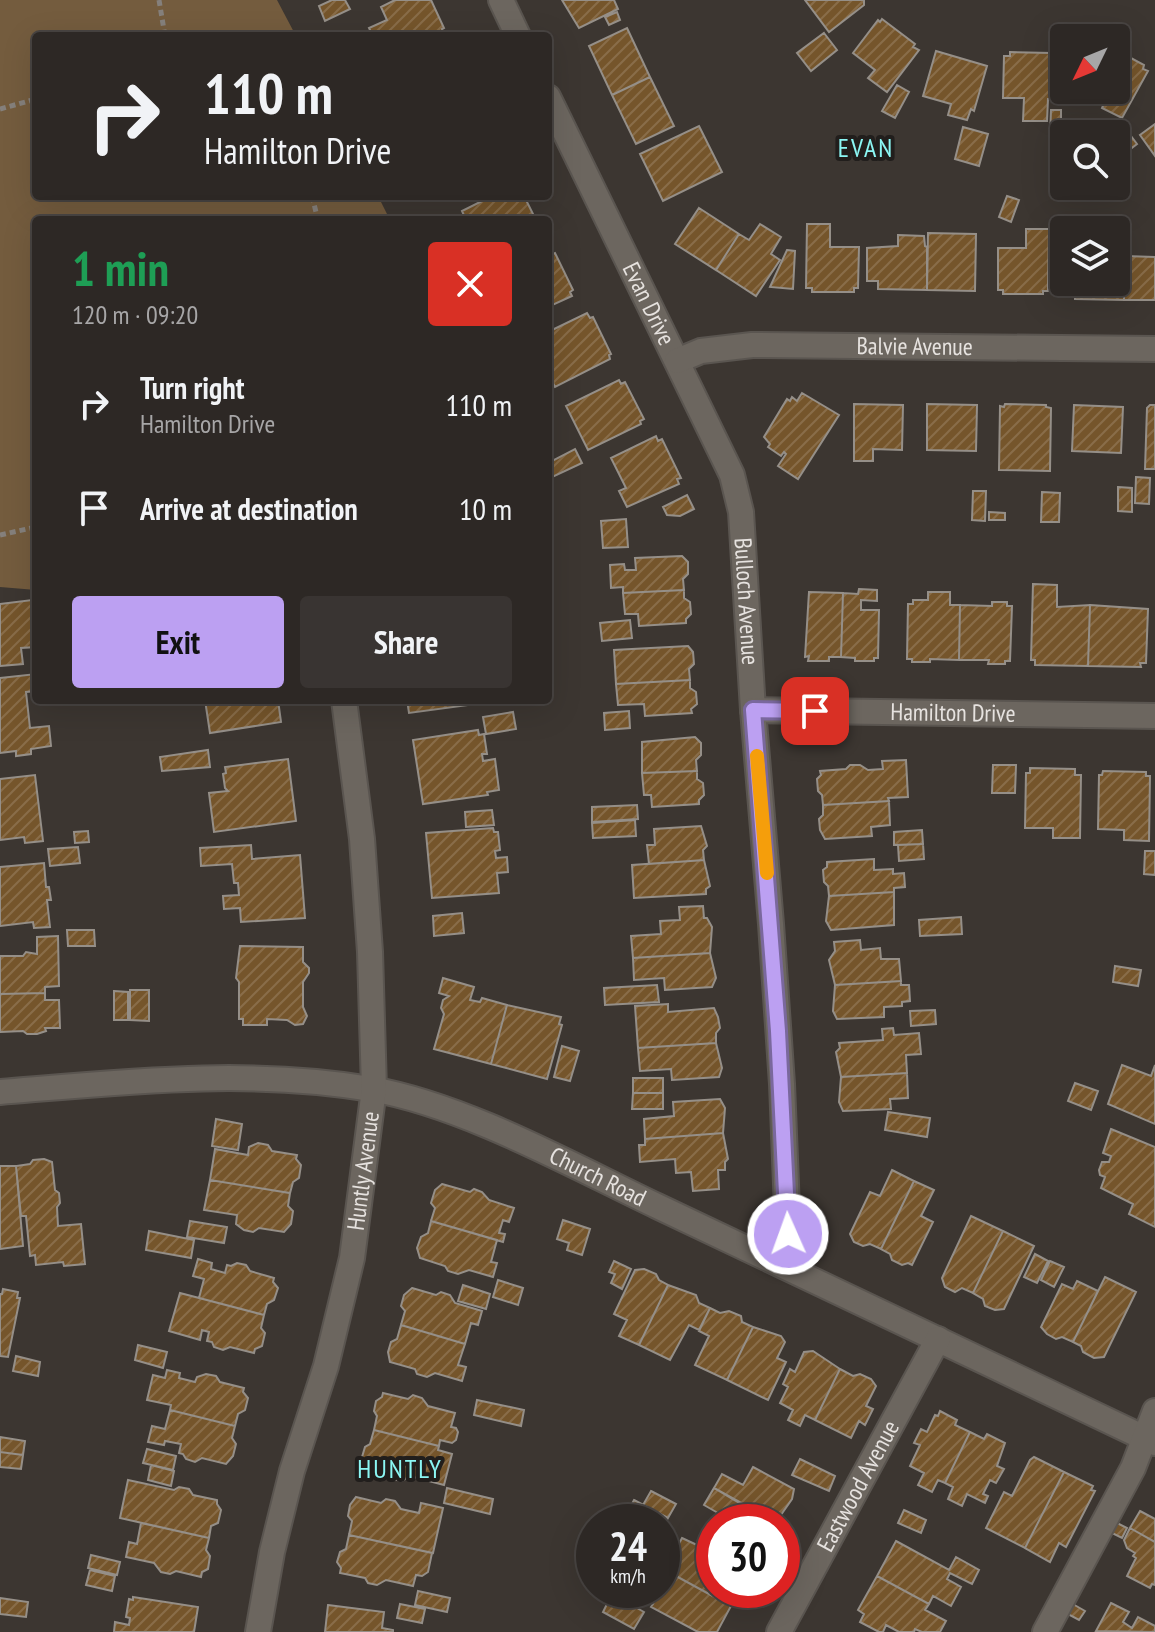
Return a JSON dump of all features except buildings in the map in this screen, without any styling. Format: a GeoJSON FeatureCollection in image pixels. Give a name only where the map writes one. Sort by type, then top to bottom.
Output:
{"type":"FeatureCollection","features":[{"type":"Feature","properties":{"kind":"street"},"geometry":{"type":"LineString","coordinates":[[501,0],[516,32]]}},
{"type":"Feature","properties":{"kind":"street","name":"Evan Drive"},"geometry":{"type":"LineString","coordinates":[[552,105],[732,475],[741,512]]}},
{"type":"Feature","properties":{"kind":"street","name":"Balvie Avenue"},"geometry":{"type":"LineString","coordinates":[[677,361],[701,351],[752,345],[1155,349]]}},
{"type":"Feature","properties":{"kind":"street","name":"Bulloch Avenue"},"geometry":{"type":"LineString","coordinates":[[741,512],[782,1084],[788,1234],[785,1266]]}},
{"type":"Feature","properties":{"kind":"street","name":"Huntly Avenue"},"geometry":{"type":"LineString","coordinates":[[258,1632],[272,1552],[292,1471],[326,1366],[352,1258],[374,1089],[362,839],[345,704]]}},
{"type":"Feature","properties":{"kind":"street","name":"Hamilton Drive"},"geometry":{"type":"LineString","coordinates":[[753,710],[1155,716]]}},
{"type":"Feature","properties":{"kind":"street","name":"Church Road"},"geometry":{"type":"LineString","coordinates":[[0,1092],[188,1079],[287,1080],[374,1089],[420,1102],[474,1122],[1150,1440]]}},
{"type":"Feature","properties":{"kind":"street","name":"Eastwood Avenue"},"geometry":{"type":"LineString","coordinates":[[779,1632],[938,1339]]}},
{"type":"Feature","properties":{"kind":"street"},"geometry":{"type":"LineString","coordinates":[[1045,1632],[1150,1440],[1155,1411]]}},
{"type":"Feature","properties":{"kind":"path"},"geometry":{"type":"LineString","coordinates":[[159,0],[164,32]]}},
{"type":"Feature","properties":{"kind":"path"},"geometry":{"type":"LineString","coordinates":[[0,109],[32,100]]}},
{"type":"Feature","properties":{"kind":"path"},"geometry":{"type":"LineString","coordinates":[[0,535],[32,528]]}},
{"type":"Feature","properties":{"kind":"shaded area"},"geometry":{"type":"Polygon","coordinates":[[[0,0],[277,0],[294,32],[32,32],[32,200],[380,200],[388,216],[32,216],[32,590],[0,587],[0,0]]]}},
{"type":"Feature","properties":{"kind":"slow traffic"},"geometry":{"type":"LineString","coordinates":[[757,756],[767,873]]}},
{"type":"Feature","properties":{"kind":"district","name":"EVAN"},"geometry":{"type":"Point","coordinates":[866,148]}},
{"type":"Feature","properties":{"kind":"district","name":"HUNTLY"},"geometry":{"type":"Point","coordinates":[400,1469]}},
{"type":"Feature","properties":{"kind":"route"},"geometry":{"type":"LineString","coordinates":[[788,1234],[782,1084],[753,710],[815,711]]}}]}
